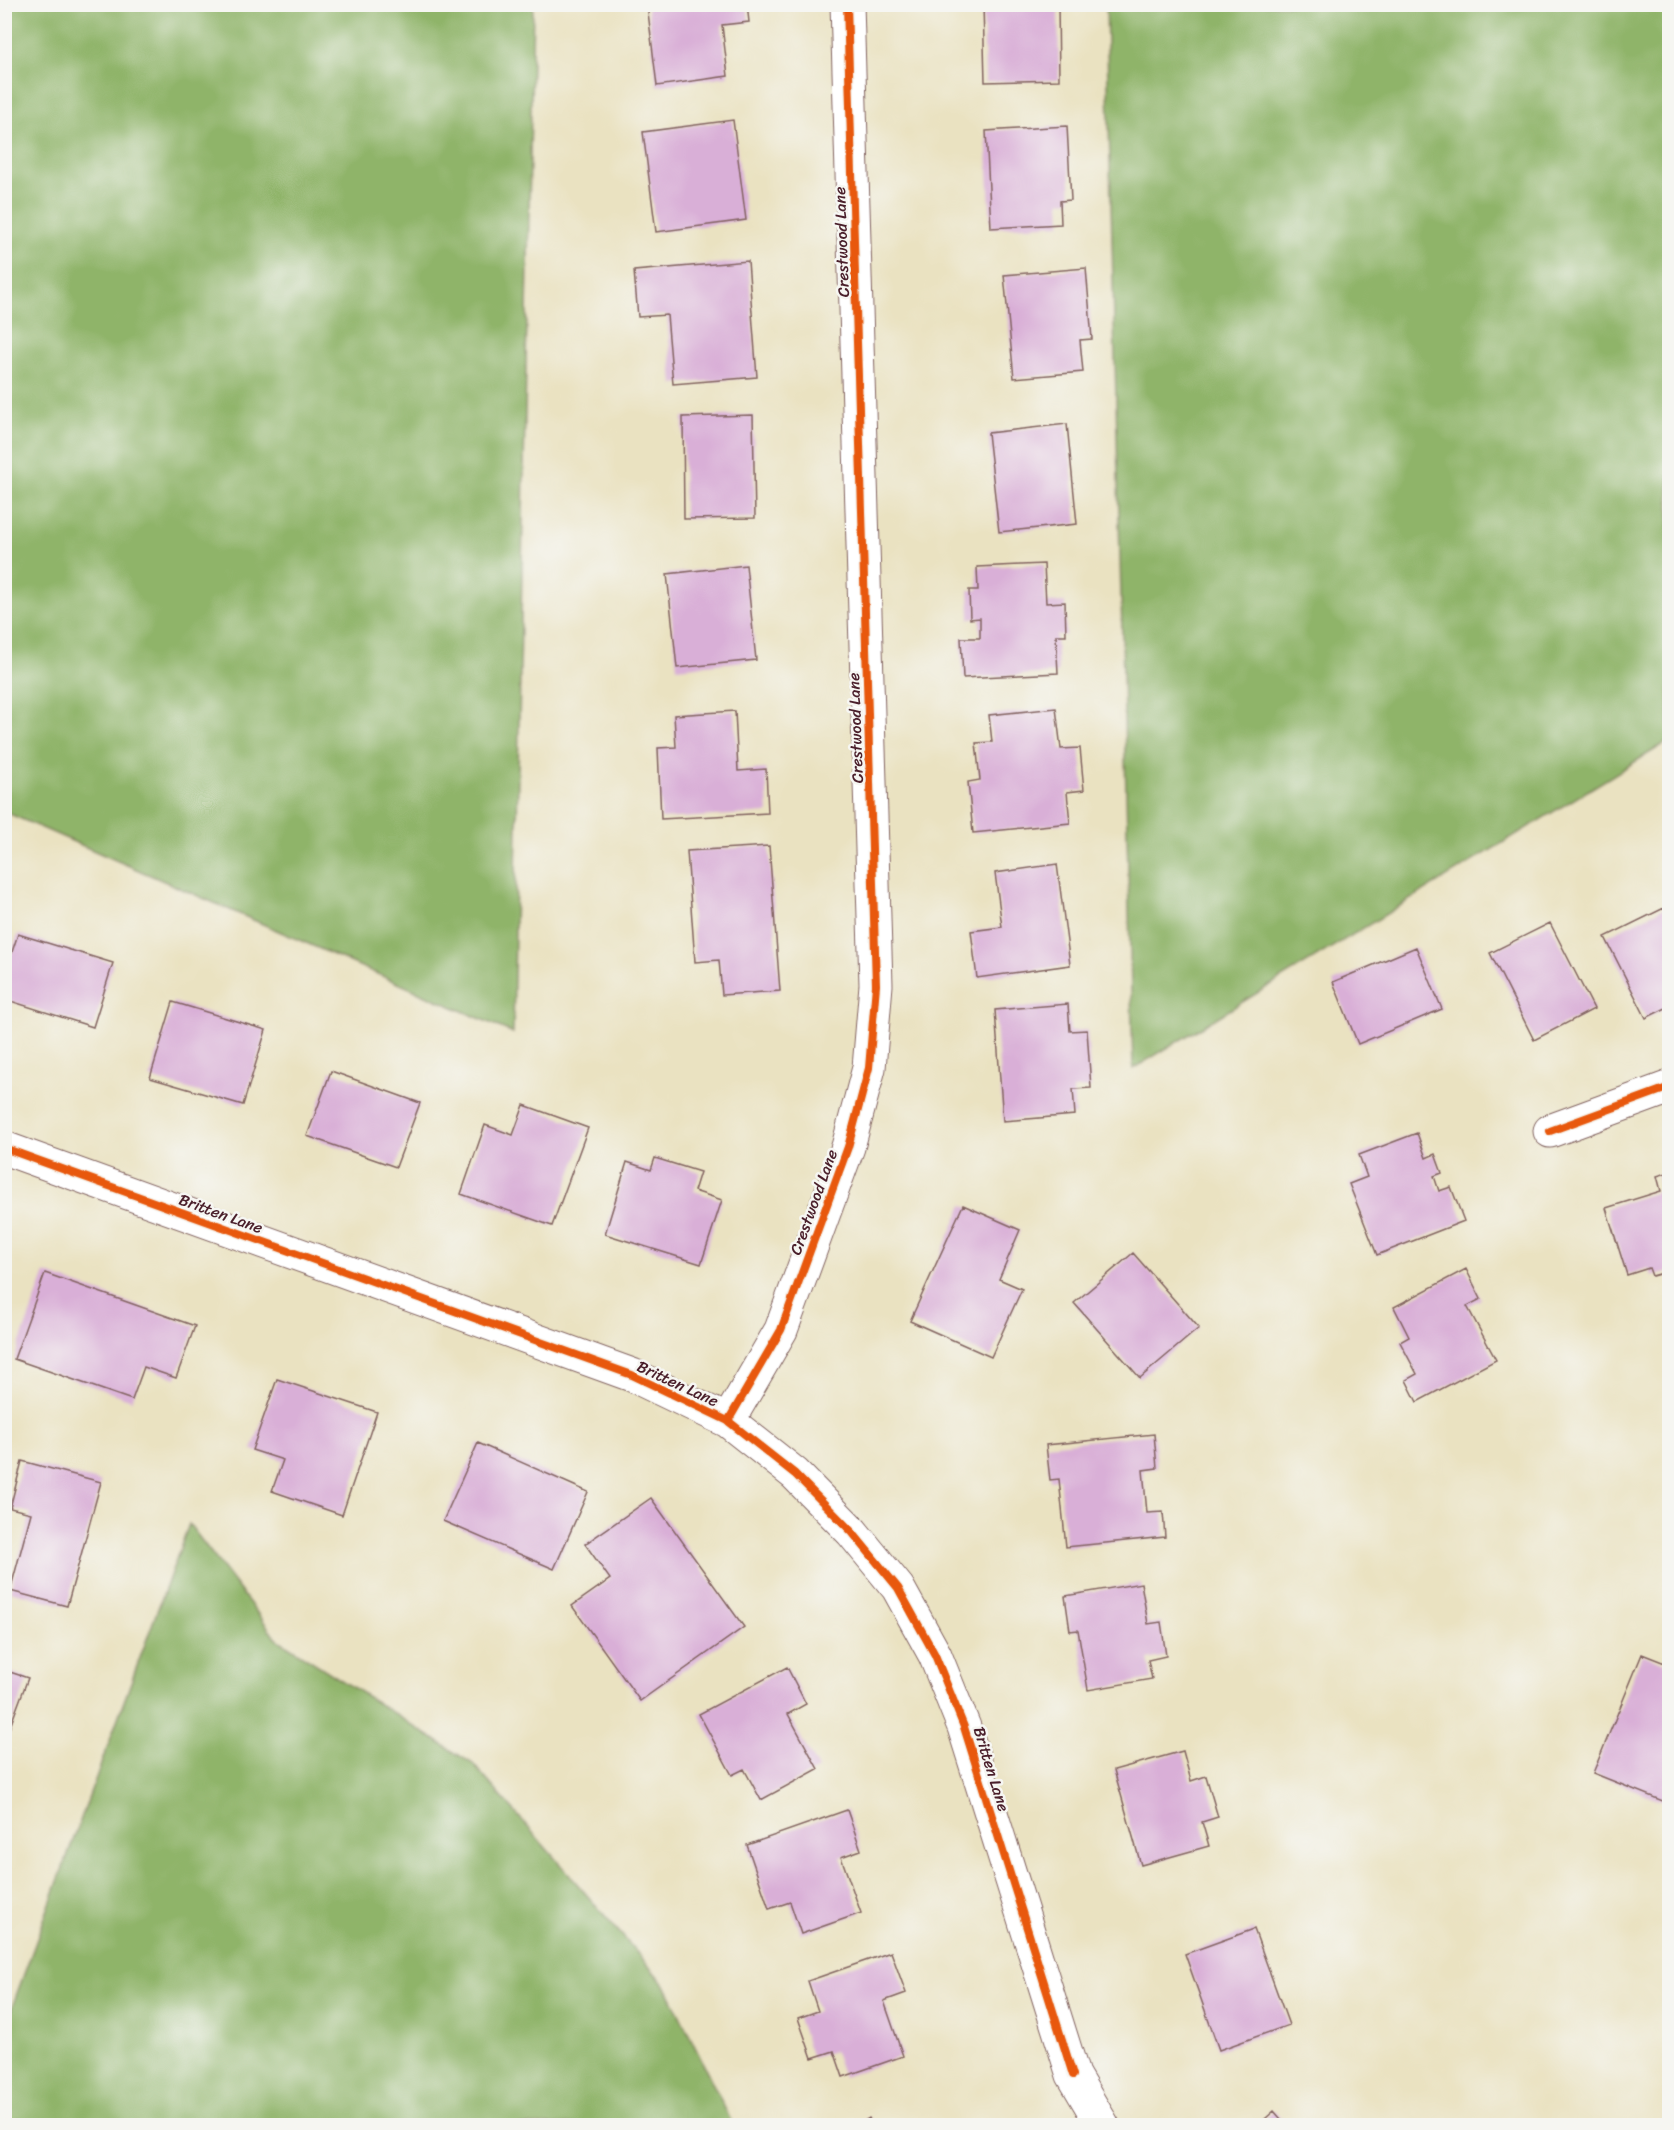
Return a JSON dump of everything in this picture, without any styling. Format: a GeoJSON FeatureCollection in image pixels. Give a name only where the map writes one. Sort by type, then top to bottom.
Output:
{"type":"FeatureCollection","features":[{"type":"Feature","properties":{"kind":"street","name":"Crestwood Lane"},"geometry":{"type":"LineString","coordinates":[[728,1421],[781,1330],[848,1147],[869,1068],[874,1009],[876,973],[847,4]]}},
{"type":"Feature","properties":{"kind":"street"},"geometry":{"type":"LineString","coordinates":[[1550,1131],[1670,1087]]}},
{"type":"Feature","properties":{"kind":"street","name":"Britten Lane"},"geometry":{"type":"LineString","coordinates":[[4,1149],[632,1375],[728,1421],[795,1474],[852,1532],[898,1588],[935,1655],[964,1727],[1073,2075],[1103,2126]]}},
{"type":"Feature","properties":{"kind":"green space"},"geometry":{"type":"Polygon","coordinates":[[[5,4],[533,5],[513,1033],[5,812],[5,4]]]}},
{"type":"Feature","properties":{"kind":"green space"},"geometry":{"type":"Polygon","coordinates":[[[1106,5],[1670,5],[1669,741],[1133,1069],[1106,5]]]}},
{"type":"Feature","properties":{"kind":"green space"},"geometry":{"type":"Polygon","coordinates":[[[189,1524],[277,1639],[473,1764],[665,1985],[733,2125],[5,2125],[5,2026],[189,1524]]]}},
{"type":"Feature","properties":{"kind":"building"},"geometry":{"type":"Polygon","coordinates":[[[647,4],[747,4],[749,22],[722,25],[728,76],[657,86],[647,4]]]}},
{"type":"Feature","properties":{"kind":"building"},"geometry":{"type":"Polygon","coordinates":[[[983,4],[1058,4],[1059,80],[985,82],[983,4]]]}},
{"type":"Feature","properties":{"kind":"building"},"geometry":{"type":"Polygon","coordinates":[[[733,120],[746,220],[656,232],[643,132],[733,120]]]}},
{"type":"Feature","properties":{"kind":"building"},"geometry":{"type":"Polygon","coordinates":[[[1067,126],[1071,200],[1060,201],[1061,224],[991,228],[986,131],[1067,126]]]}},
{"type":"Feature","properties":{"kind":"building"},"geometry":{"type":"Polygon","coordinates":[[[748,261],[757,377],[673,384],[667,315],[638,317],[634,271],[748,261]]]}},
{"type":"Feature","properties":{"kind":"building"},"geometry":{"type":"Polygon","coordinates":[[[1086,268],[1092,339],[1080,340],[1083,372],[1014,378],[1004,275],[1086,268]]]}},
{"type":"Feature","properties":{"kind":"building"},"geometry":{"type":"Polygon","coordinates":[[[753,415],[755,518],[684,519],[683,417],[753,415]]]}},
{"type":"Feature","properties":{"kind":"building"},"geometry":{"type":"Polygon","coordinates":[[[1067,424],[1077,524],[999,532],[988,433],[1067,424]]]}},
{"type":"Feature","properties":{"kind":"building"},"geometry":{"type":"Polygon","coordinates":[[[1044,564],[1046,603],[1065,602],[1066,635],[1056,635],[1058,673],[963,678],[961,638],[980,638],[980,618],[970,619],[969,590],[978,590],[977,567],[1044,564]]]}},
{"type":"Feature","properties":{"kind":"building"},"geometry":{"type":"Polygon","coordinates":[[[746,565],[756,660],[677,668],[667,574],[746,565]]]}},
{"type":"Feature","properties":{"kind":"building"},"geometry":{"type":"Polygon","coordinates":[[[1056,708],[1061,749],[1080,748],[1084,790],[1067,792],[1070,823],[973,833],[968,782],[980,780],[976,743],[992,742],[989,715],[1056,708]]]}},
{"type":"Feature","properties":{"kind":"building"},"geometry":{"type":"Polygon","coordinates":[[[735,711],[738,771],[766,769],[768,813],[661,819],[658,748],[676,747],[674,715],[735,711]]]}},
{"type":"Feature","properties":{"kind":"building"},"geometry":{"type":"Polygon","coordinates":[[[769,846],[780,991],[722,995],[719,960],[695,962],[687,851],[769,846]]]}},
{"type":"Feature","properties":{"kind":"building"},"geometry":{"type":"Polygon","coordinates":[[[1057,864],[1070,965],[977,978],[971,931],[1002,927],[995,873],[1057,864]]]}},
{"type":"Feature","properties":{"kind":"building"},"geometry":{"type":"Polygon","coordinates":[[[1664,908],[1670,919],[1670,1006],[1646,1018],[1605,937],[1664,908]]]}},
{"type":"Feature","properties":{"kind":"building"},"geometry":{"type":"Polygon","coordinates":[[[1550,923],[1594,1009],[1534,1040],[1490,953],[1550,923]]]}},
{"type":"Feature","properties":{"kind":"building"},"geometry":{"type":"Polygon","coordinates":[[[18,934],[113,963],[93,1027],[4,999],[4,976],[18,934]]]}},
{"type":"Feature","properties":{"kind":"building"},"geometry":{"type":"Polygon","coordinates":[[[1416,947],[1442,1009],[1358,1044],[1333,982],[1416,947]]]}},
{"type":"Feature","properties":{"kind":"building"},"geometry":{"type":"Polygon","coordinates":[[[173,1002],[266,1030],[243,1105],[150,1078],[173,1002]]]}},
{"type":"Feature","properties":{"kind":"building"},"geometry":{"type":"Polygon","coordinates":[[[1068,1004],[1070,1031],[1087,1030],[1091,1088],[1073,1089],[1075,1115],[1003,1121],[995,1010],[1068,1004]]]}},
{"type":"Feature","properties":{"kind":"building"},"geometry":{"type":"Polygon","coordinates":[[[331,1071],[420,1103],[396,1167],[307,1136],[331,1071]]]}},
{"type":"Feature","properties":{"kind":"building"},"geometry":{"type":"Polygon","coordinates":[[[524,1105],[588,1128],[552,1226],[461,1194],[485,1125],[513,1135],[524,1105]]]}},
{"type":"Feature","properties":{"kind":"building"},"geometry":{"type":"Polygon","coordinates":[[[1417,1133],[1426,1158],[1435,1154],[1442,1173],[1434,1176],[1439,1191],[1451,1187],[1464,1221],[1377,1255],[1349,1184],[1367,1177],[1359,1155],[1417,1133]]]}},
{"type":"Feature","properties":{"kind":"building"},"geometry":{"type":"Polygon","coordinates":[[[655,1158],[700,1172],[694,1191],[722,1200],[701,1264],[605,1234],[627,1162],[651,1170],[655,1158]]]}},
{"type":"Feature","properties":{"kind":"building"},"geometry":{"type":"Polygon","coordinates":[[[1670,1172],[1670,1271],[1652,1276],[1649,1268],[1627,1275],[1606,1208],[1661,1191],[1657,1176],[1670,1172]]]}},
{"type":"Feature","properties":{"kind":"building"},"geometry":{"type":"Polygon","coordinates":[[[963,1205],[1020,1230],[999,1279],[1022,1289],[991,1357],[910,1321],[963,1205]]]}},
{"type":"Feature","properties":{"kind":"building"},"geometry":{"type":"Polygon","coordinates":[[[1133,1253],[1199,1328],[1140,1378],[1074,1303],[1133,1253]]]}},
{"type":"Feature","properties":{"kind":"building"},"geometry":{"type":"Polygon","coordinates":[[[1466,1269],[1481,1299],[1467,1306],[1496,1360],[1417,1402],[1406,1380],[1417,1374],[1400,1342],[1409,1337],[1394,1307],[1466,1269]]]}},
{"type":"Feature","properties":{"kind":"building"},"geometry":{"type":"Polygon","coordinates":[[[45,1273],[195,1326],[176,1378],[144,1367],[132,1400],[14,1359],[45,1273]]]}},
{"type":"Feature","properties":{"kind":"building"},"geometry":{"type":"Polygon","coordinates":[[[277,1379],[377,1412],[342,1515],[272,1491],[283,1460],[252,1450],[277,1379]]]}},
{"type":"Feature","properties":{"kind":"building"},"geometry":{"type":"Polygon","coordinates":[[[1154,1434],[1157,1468],[1143,1470],[1147,1513],[1163,1512],[1165,1537],[1066,1547],[1059,1479],[1050,1480],[1046,1445],[1154,1434]]]}},
{"type":"Feature","properties":{"kind":"building"},"geometry":{"type":"Polygon","coordinates":[[[478,1443],[588,1492],[554,1569],[443,1521],[478,1443]]]}},
{"type":"Feature","properties":{"kind":"building"},"geometry":{"type":"Polygon","coordinates":[[[22,1461],[101,1482],[67,1606],[10,1591],[31,1513],[10,1508],[22,1461]]]}},
{"type":"Feature","properties":{"kind":"building"},"geometry":{"type":"Polygon","coordinates":[[[651,1498],[744,1627],[640,1701],[572,1606],[610,1579],[585,1544],[651,1498]]]}},
{"type":"Feature","properties":{"kind":"building"},"geometry":{"type":"Polygon","coordinates":[[[1141,1583],[1148,1624],[1161,1622],[1166,1656],[1148,1660],[1152,1679],[1088,1690],[1078,1630],[1070,1631],[1065,1596],[1141,1583]]]}},
{"type":"Feature","properties":{"kind":"building"},"geometry":{"type":"Polygon","coordinates":[[[1642,1654],[1670,1665],[1670,1804],[1593,1773],[1642,1654]]]}},
{"type":"Feature","properties":{"kind":"building"},"geometry":{"type":"Polygon","coordinates":[[[787,1667],[806,1704],[788,1714],[818,1769],[761,1800],[744,1769],[732,1775],[699,1714],[787,1667]]]}},
{"type":"Feature","properties":{"kind":"building"},"geometry":{"type":"Polygon","coordinates":[[[4,1670],[28,1678],[5,1740],[4,1740],[4,1670]]]}},
{"type":"Feature","properties":{"kind":"building"},"geometry":{"type":"Polygon","coordinates":[[[1183,1751],[1191,1781],[1206,1776],[1218,1817],[1202,1822],[1209,1846],[1141,1865],[1114,1770],[1183,1751]]]}},
{"type":"Feature","properties":{"kind":"building"},"geometry":{"type":"Polygon","coordinates":[[[847,1810],[861,1850],[841,1857],[861,1913],[801,1934],[790,1902],[769,1909],[747,1845],[847,1810]]]}},
{"type":"Feature","properties":{"kind":"building"},"geometry":{"type":"Polygon","coordinates":[[[1254,1929],[1289,2025],[1219,2050],[1185,1954],[1254,1929]]]}},
{"type":"Feature","properties":{"kind":"building"},"geometry":{"type":"Polygon","coordinates":[[[891,1952],[906,1993],[884,2001],[903,2056],[843,2077],[834,2051],[812,2058],[798,2018],[818,2011],[808,1981],[891,1952]]]}},
{"type":"Feature","properties":{"kind":"building"},"geometry":{"type":"Polygon","coordinates":[[[1274,2111],[1287,2126],[1257,2126],[1274,2111]]]}},
{"type":"Feature","properties":{"kind":"building"},"geometry":{"type":"Polygon","coordinates":[[[869,2118],[873,2126],[856,2126],[869,2118]]]}},
{"type":"Feature","properties":{"kind":"cycle path"},"geometry":{"type":"LineString","coordinates":[[728,1421],[781,1330],[848,1147],[869,1068],[876,985],[847,4]]}},
{"type":"Feature","properties":{"kind":"cycle path"},"geometry":{"type":"LineString","coordinates":[[1550,1131],[1670,1087]]}},
{"type":"Feature","properties":{"kind":"cycle path"},"geometry":{"type":"LineString","coordinates":[[4,1148],[632,1375],[728,1421],[795,1474],[852,1532],[898,1588],[935,1655],[964,1727],[1073,2075]]}}]}
